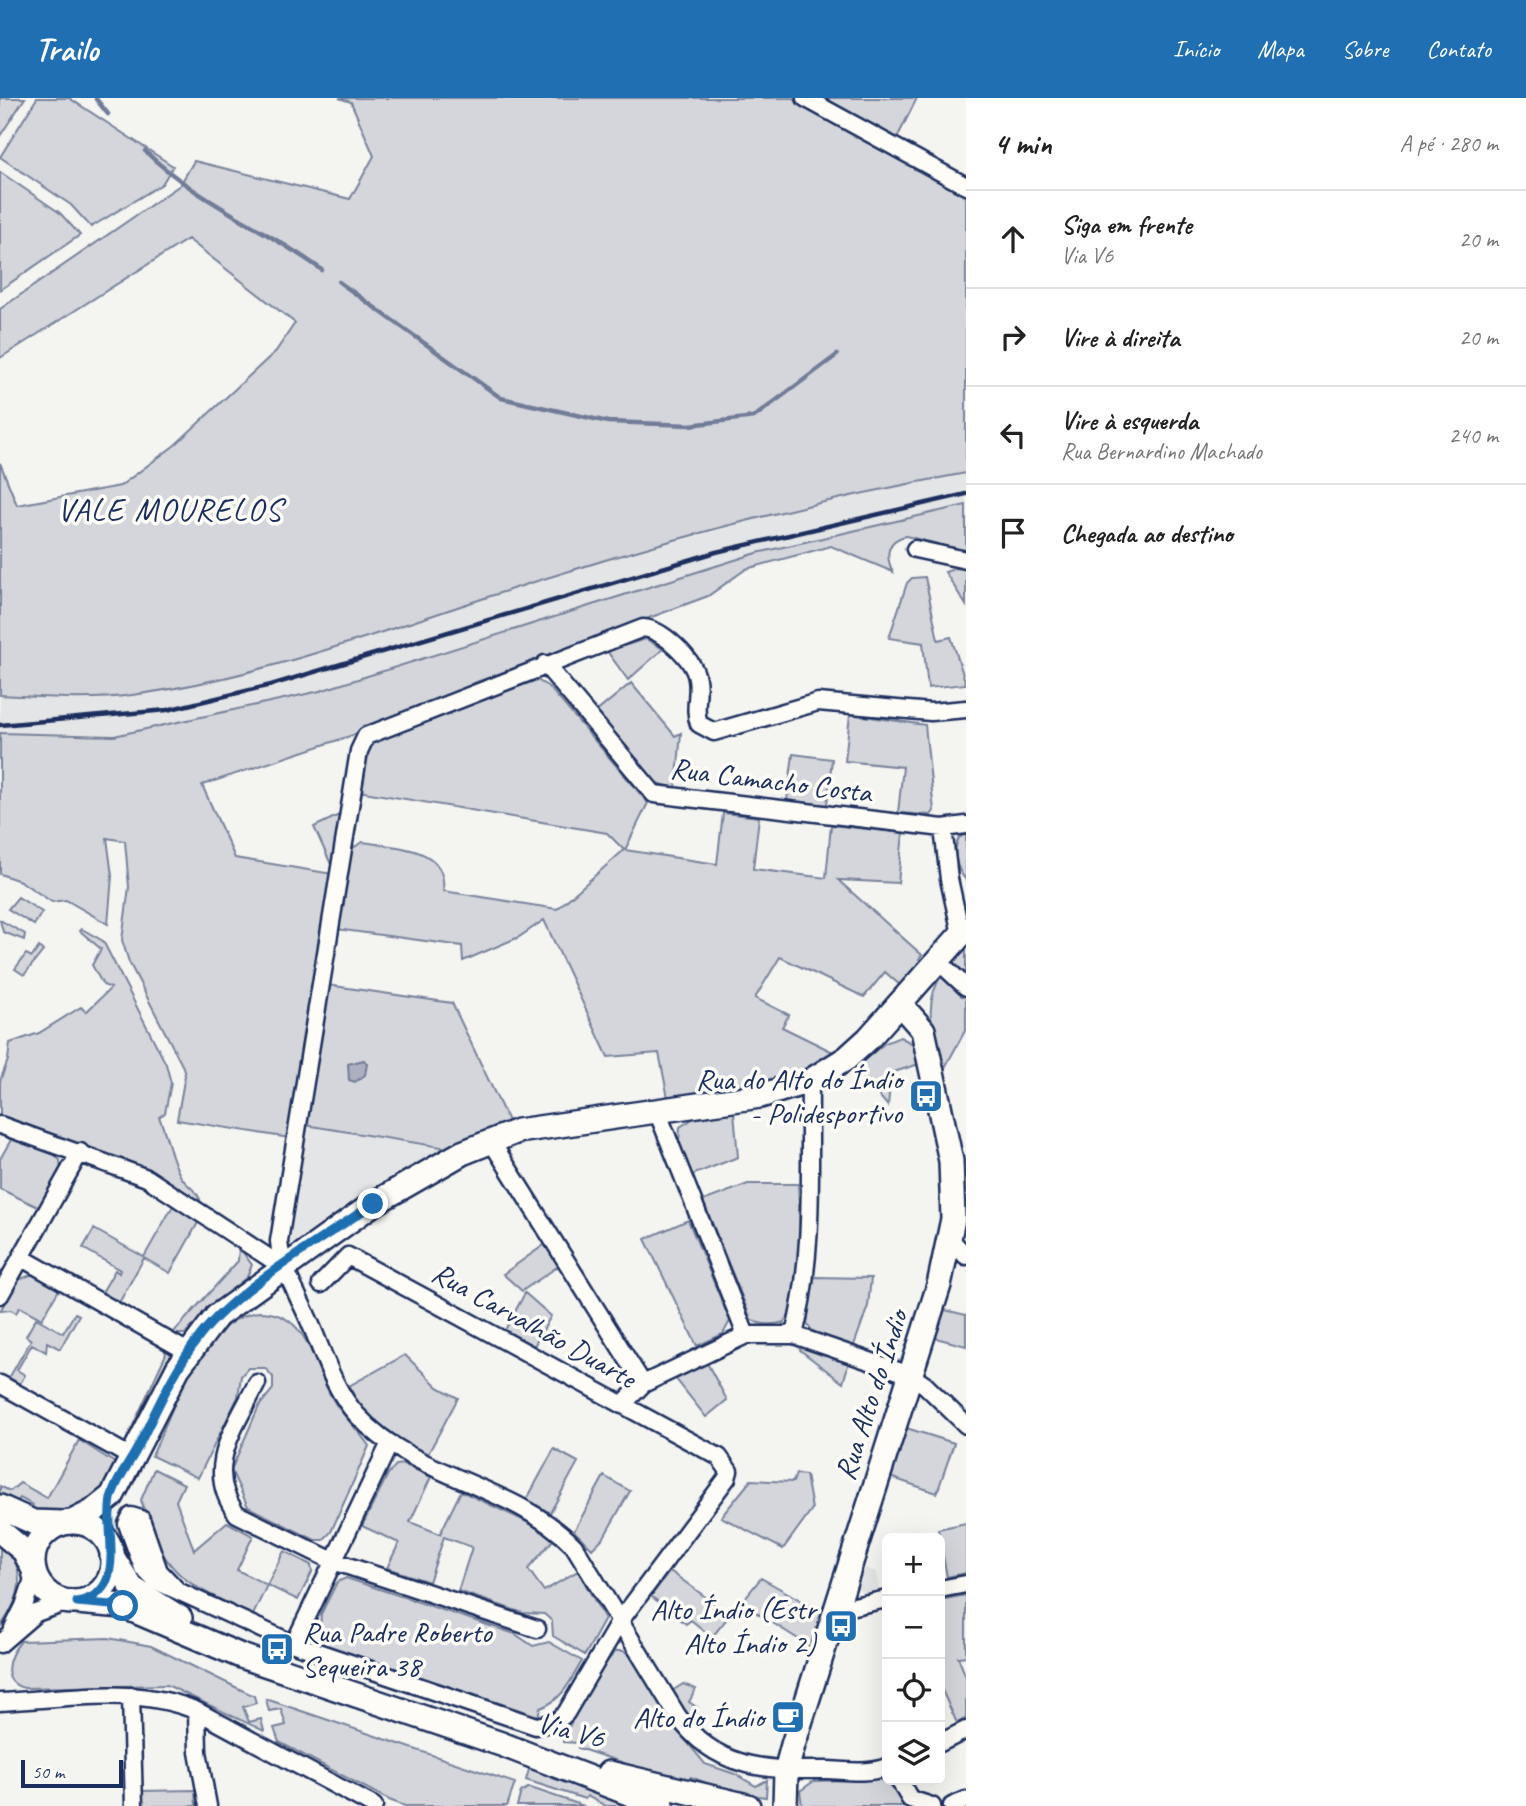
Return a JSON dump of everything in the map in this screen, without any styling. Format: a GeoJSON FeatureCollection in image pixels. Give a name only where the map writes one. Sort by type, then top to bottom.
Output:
{"type":"FeatureCollection","features":[{"type":"Feature","properties":{"kind":"main road"},"geometry":{"type":"LineString","coordinates":[[34,1571],[38,1542],[49,1531],[92,1512],[111,1496],[188,1352],[217,1316],[373,1204],[418,1177],[491,1140],[542,1127],[760,1096],[810,1081],[847,1058],[901,1005],[963,932]]}},
{"type":"Feature","properties":{"kind":"main road","name":"Rua Alto do Índio"},"geometry":{"type":"LineString","coordinates":[[785,1806],[786,1771],[835,1609],[910,1376],[958,1248],[960,1180],[923,1030],[901,1005]]}},
{"type":"Feature","properties":{"kind":"main road"},"geometry":{"type":"LineString","coordinates":[[0,1531],[24,1551],[48,1593],[72,1602],[102,1589],[111,1571],[108,1531],[111,1496]]}},
{"type":"Feature","properties":{"kind":"main road"},"geometry":{"type":"LineString","coordinates":[[0,1507],[33,1522],[69,1522],[96,1529],[111,1553]]}},
{"type":"Feature","properties":{"kind":"main road","name":"Via V6"},"geometry":{"type":"LineString","coordinates":[[111,1553],[126,1582],[141,1595],[252,1659]]}},
{"type":"Feature","properties":{"kind":"main road","name":"Via V6"},"geometry":{"type":"LineString","coordinates":[[72,1602],[123,1606],[252,1659],[501,1744],[662,1806]]}},
{"type":"Feature","properties":{"kind":"main road","name":"Via V6"},"geometry":{"type":"LineString","coordinates":[[501,1744],[666,1789],[748,1806]]}},
{"type":"Feature","properties":{"kind":"street"},"geometry":{"type":"LineString","coordinates":[[805,98],[966,186]]}},
{"type":"Feature","properties":{"kind":"street"},"geometry":{"type":"LineString","coordinates":[[915,549],[966,561]]}},
{"type":"Feature","properties":{"kind":"street"},"geometry":{"type":"LineString","coordinates":[[882,1768],[870,1771],[786,1771],[723,1758],[698,1741],[677,1716],[574,1546],[551,1524],[389,1445],[355,1413],[343,1396],[284,1267],[279,1241],[361,742],[371,732],[626,633],[654,629],[669,640],[696,674],[696,716],[699,724],[714,732],[818,702],[931,712],[966,709]]}},
{"type":"Feature","properties":{"kind":"street","name":"Rua Camacho Costa"},"geometry":{"type":"LineString","coordinates":[[545,664],[654,794],[943,828],[966,825]]}},
{"type":"Feature","properties":{"kind":"street"},"geometry":{"type":"LineString","coordinates":[[943,828],[949,878],[963,932]]}},
{"type":"Feature","properties":{"kind":"street"},"geometry":{"type":"LineString","coordinates":[[949,878],[966,895]]}},
{"type":"Feature","properties":{"kind":"street"},"geometry":{"type":"LineString","coordinates":[[938,961],[966,987]]}},
{"type":"Feature","properties":{"kind":"street"},"geometry":{"type":"LineString","coordinates":[[794,1335],[803,1293],[807,1242],[810,1081]]}},
{"type":"Feature","properties":{"kind":"street"},"geometry":{"type":"LineString","coordinates":[[657,1111],[746,1335]]}},
{"type":"Feature","properties":{"kind":"street"},"geometry":{"type":"LineString","coordinates":[[0,1125],[80,1152],[159,1184],[284,1267]]}},
{"type":"Feature","properties":{"kind":"street"},"geometry":{"type":"LineString","coordinates":[[491,1140],[643,1384]]}},
{"type":"Feature","properties":{"kind":"street"},"geometry":{"type":"LineString","coordinates":[[0,1295],[80,1152]]}},
{"type":"Feature","properties":{"kind":"street","name":"Rua Carvalhão Duarte"},"geometry":{"type":"LineString","coordinates":[[321,1284],[348,1256],[719,1457],[729,1471],[727,1478],[620,1621]]}},
{"type":"Feature","properties":{"kind":"street"},"geometry":{"type":"LineString","coordinates":[[22,1258],[188,1352]]}},
{"type":"Feature","properties":{"kind":"street"},"geometry":{"type":"LineString","coordinates":[[622,1405],[643,1384],[746,1335],[794,1335],[910,1376],[925,1385],[966,1425]]}},
{"type":"Feature","properties":{"kind":"street"},"geometry":{"type":"LineString","coordinates":[[257,1383],[220,1466],[232,1507],[245,1519],[333,1561],[537,1629]]}},
{"type":"Feature","properties":{"kind":"street"},"geometry":{"type":"LineString","coordinates":[[0,1384],[133,1458]]}},
{"type":"Feature","properties":{"kind":"street"},"geometry":{"type":"LineString","coordinates":[[294,1644],[389,1445]]}},
{"type":"Feature","properties":{"kind":"street"},"geometry":{"type":"LineString","coordinates":[[149,1564],[176,1589],[294,1644],[536,1726],[556,1722],[566,1713],[620,1621]]}},
{"type":"Feature","properties":{"kind":"street"},"geometry":{"type":"LineString","coordinates":[[5,1639],[24,1606],[34,1571]]}},
{"type":"Feature","properties":{"kind":"street"},"geometry":{"type":"LineString","coordinates":[[945,1588],[966,1584]]}},
{"type":"Feature","properties":{"kind":"street"},"geometry":{"type":"LineString","coordinates":[[835,1609],[882,1601]]}},
{"type":"Feature","properties":{"kind":"street"},"geometry":{"type":"LineString","coordinates":[[5,1639],[41,1610],[72,1602]]}},
{"type":"Feature","properties":{"kind":"street"},"geometry":{"type":"LineString","coordinates":[[0,1702],[131,1696],[166,1700],[197,1711],[374,1806]]}},
{"type":"Feature","properties":{"kind":"street"},"geometry":{"type":"LineString","coordinates":[[131,1696],[134,1806]]}},
{"type":"Feature","properties":{"kind":"street"},"geometry":{"type":"LineString","coordinates":[[197,1711],[198,1752],[208,1806]]}},
{"type":"Feature","properties":{"kind":"street"},"geometry":{"type":"LineString","coordinates":[[945,1740],[966,1730]]}},
{"type":"Feature","properties":{"kind":"street"},"geometry":{"type":"LineString","coordinates":[[902,1785],[910,1798],[932,1806]]}},
{"type":"Feature","properties":{"kind":"street"},"geometry":{"type":"LineString","coordinates":[[951,1806],[966,1800]]}},
{"type":"Feature","properties":{"kind":"shaded area"},"geometry":{"type":"Polygon","coordinates":[[[0,98],[25,98],[0,136],[0,98]]]}},
{"type":"Feature","properties":{"kind":"shaded area"},"geometry":{"type":"Polygon","coordinates":[[[37,98],[69,98],[173,166],[162,184],[91,227],[71,205],[0,157],[37,98]]]}},
{"type":"Feature","properties":{"kind":"shaded area"},"geometry":{"type":"Polygon","coordinates":[[[339,98],[793,98],[966,195],[966,473],[756,518],[653,546],[343,645],[238,674],[116,697],[0,695],[0,463],[17,505],[120,486],[175,445],[276,351],[295,323],[188,239],[0,358],[0,309],[180,185],[194,161],[350,199],[374,156],[351,102],[339,98]]]}},
{"type":"Feature","properties":{"kind":"shaded area"},"geometry":{"type":"Polygon","coordinates":[[[824,98],[917,98],[897,138],[824,98]]]}},
{"type":"Feature","properties":{"kind":"shaded area"},"geometry":{"type":"Polygon","coordinates":[[[0,172],[60,213],[80,235],[0,290],[0,172]]]}},
{"type":"Feature","properties":{"kind":"shaded area"},"geometry":{"type":"Polygon","coordinates":[[[966,473],[966,505],[950,507],[320,691],[114,736],[0,733],[0,695],[60,698],[131,696],[253,671],[553,575],[855,493],[966,473]]]}},
{"type":"Feature","properties":{"kind":"shaded area"},"geometry":{"type":"Polygon","coordinates":[[[966,505],[966,551],[906,536],[894,541],[889,550],[893,572],[831,546],[746,569],[708,596],[474,683],[455,695],[420,705],[353,735],[202,785],[235,858],[333,874],[290,1138],[177,1120],[185,1075],[183,1067],[129,962],[122,940],[129,887],[125,841],[107,838],[112,876],[108,924],[66,900],[52,902],[20,881],[0,874],[0,733],[114,736],[320,691],[757,553],[966,505]]]}},
{"type":"Feature","properties":{"kind":"shaded area"},"geometry":{"type":"Polygon","coordinates":[[[957,568],[966,569],[966,605],[945,572],[957,568]]]}},
{"type":"Feature","properties":{"kind":"shaded area"},"geometry":{"type":"Polygon","coordinates":[[[925,577],[938,640],[951,637],[966,684],[928,688],[923,643],[889,638],[907,583],[912,578],[925,577]]]}},
{"type":"Feature","properties":{"kind":"shaded area"},"geometry":{"type":"Polygon","coordinates":[[[646,639],[663,649],[628,680],[607,651],[646,639]]]}},
{"type":"Feature","properties":{"kind":"shaded area"},"geometry":{"type":"Polygon","coordinates":[[[537,680],[549,687],[648,803],[625,850],[717,864],[723,813],[759,817],[753,869],[826,878],[831,825],[903,833],[898,883],[838,880],[922,955],[919,959],[922,962],[901,986],[885,972],[864,997],[780,957],[755,998],[789,1015],[782,1027],[835,1053],[796,1073],[775,1080],[668,1098],[659,1053],[608,1057],[544,920],[519,937],[463,961],[462,946],[336,929],[351,849],[363,842],[404,848],[429,857],[442,876],[443,891],[557,909],[624,850],[607,833],[358,791],[367,742],[537,680]]]}},
{"type":"Feature","properties":{"kind":"shaded area"},"geometry":{"type":"Polygon","coordinates":[[[631,683],[675,736],[681,733],[676,788],[653,782],[595,713],[631,683]]]}},
{"type":"Feature","properties":{"kind":"shaded area"},"geometry":{"type":"Polygon","coordinates":[[[850,714],[925,725],[934,811],[931,815],[898,813],[903,767],[845,761],[850,714]]]}},
{"type":"Feature","properties":{"kind":"shaded area"},"geometry":{"type":"Polygon","coordinates":[[[793,754],[832,759],[827,805],[787,801],[793,754]]]}},
{"type":"Feature","properties":{"kind":"shaded area"},"geometry":{"type":"Polygon","coordinates":[[[339,815],[342,819],[334,871],[314,827],[339,815]]]}},
{"type":"Feature","properties":{"kind":"shaded area"},"geometry":{"type":"Polygon","coordinates":[[[966,834],[966,880],[956,854],[959,838],[966,834]]]}},
{"type":"Feature","properties":{"kind":"shaded area"},"geometry":{"type":"Polygon","coordinates":[[[18,897],[42,912],[34,925],[8,909],[18,897]]]}},
{"type":"Feature","properties":{"kind":"shaded area"},"geometry":{"type":"Polygon","coordinates":[[[0,920],[25,934],[24,940],[3,932],[0,920]]]}},
{"type":"Feature","properties":{"kind":"shaded area"},"geometry":{"type":"Polygon","coordinates":[[[82,929],[103,941],[166,1064],[171,1083],[165,1113],[159,1117],[177,1170],[201,1203],[150,1172],[0,1118],[0,1081],[8,1060],[10,1043],[39,1033],[81,1007],[86,1012],[111,988],[103,985],[92,965],[101,949],[80,931],[82,929]]]}},
{"type":"Feature","properties":{"kind":"shaded area"},"geometry":{"type":"Polygon","coordinates":[[[966,946],[966,983],[949,966],[966,946]]]}},
{"type":"Feature","properties":{"kind":"shaded area"},"geometry":{"type":"Polygon","coordinates":[[[39,947],[43,951],[24,975],[15,969],[26,954],[32,957],[39,947]]]}},
{"type":"Feature","properties":{"kind":"shaded area"},"geometry":{"type":"Polygon","coordinates":[[[943,973],[966,992],[966,1029],[942,1073],[933,1034],[931,1009],[936,985],[943,973]]]}},
{"type":"Feature","properties":{"kind":"shaded area"},"geometry":{"type":"Polygon","coordinates":[[[327,985],[452,1003],[508,1121],[447,1148],[305,1125],[327,985]]]}},
{"type":"Feature","properties":{"kind":"shaded area"},"geometry":{"type":"Polygon","coordinates":[[[900,1037],[913,1044],[919,1064],[891,1073],[888,1106],[855,1068],[885,1043],[900,1037]]]}},
{"type":"Feature","properties":{"kind":"shaded area"},"geometry":{"type":"Polygon","coordinates":[[[734,1112],[738,1157],[692,1175],[679,1142],[680,1127],[694,1118],[734,1112]]]}},
{"type":"Feature","properties":{"kind":"shaded area"},"geometry":{"type":"Polygon","coordinates":[[[305,1125],[447,1148],[394,1177],[297,1243],[285,1242],[305,1125]]]}},
{"type":"Feature","properties":{"kind":"shaded area"},"geometry":{"type":"Polygon","coordinates":[[[12,1138],[53,1153],[60,1160],[61,1170],[40,1208],[0,1189],[0,1159],[12,1138]]]}},
{"type":"Feature","properties":{"kind":"shaded area"},"geometry":{"type":"Polygon","coordinates":[[[748,1184],[798,1184],[797,1277],[790,1312],[784,1322],[780,1323],[763,1324],[751,1319],[703,1201],[748,1184]]]}},
{"type":"Feature","properties":{"kind":"shaded area"},"geometry":{"type":"Polygon","coordinates":[[[174,1204],[200,1219],[170,1273],[144,1258],[119,1303],[101,1294],[115,1270],[119,1273],[120,1270],[83,1248],[94,1229],[144,1257],[174,1204]]]}},
{"type":"Feature","properties":{"kind":"shaded area"},"geometry":{"type":"Polygon","coordinates":[[[688,1220],[730,1321],[723,1334],[697,1346],[645,1239],[688,1220]]]}},
{"type":"Feature","properties":{"kind":"shaded area"},"geometry":{"type":"Polygon","coordinates":[[[547,1243],[560,1265],[522,1291],[503,1274],[547,1243]]]}},
{"type":"Feature","properties":{"kind":"shaded area"},"geometry":{"type":"Polygon","coordinates":[[[239,1247],[252,1265],[247,1277],[215,1303],[185,1334],[172,1334],[238,1261],[239,1247]]]}},
{"type":"Feature","properties":{"kind":"shaded area"},"geometry":{"type":"Polygon","coordinates":[[[33,1274],[60,1288],[42,1319],[20,1307],[16,1313],[11,1310],[0,1311],[18,1280],[33,1274]]]}},
{"type":"Feature","properties":{"kind":"shaded area"},"geometry":{"type":"Polygon","coordinates":[[[813,1277],[871,1278],[868,1306],[853,1348],[814,1333],[807,1324],[813,1277]]]}},
{"type":"Feature","properties":{"kind":"shaded area"},"geometry":{"type":"Polygon","coordinates":[[[525,1293],[551,1316],[534,1346],[505,1330],[525,1293]]]}},
{"type":"Feature","properties":{"kind":"shaded area"},"geometry":{"type":"Polygon","coordinates":[[[941,1309],[966,1315],[966,1346],[932,1337],[941,1309]]]}},
{"type":"Feature","properties":{"kind":"shaded area"},"geometry":{"type":"Polygon","coordinates":[[[259,1312],[276,1314],[299,1330],[332,1398],[369,1446],[331,1532],[323,1540],[315,1540],[248,1507],[231,1470],[259,1406],[273,1389],[273,1377],[265,1368],[248,1368],[241,1376],[238,1397],[198,1478],[152,1456],[180,1392],[206,1348],[221,1331],[239,1318],[259,1312]]]}},
{"type":"Feature","properties":{"kind":"shaded area"},"geometry":{"type":"Polygon","coordinates":[[[75,1313],[79,1315],[60,1349],[47,1342],[46,1352],[32,1344],[17,1370],[25,1375],[20,1384],[9,1378],[31,1340],[26,1336],[36,1318],[63,1333],[75,1313]]]}},
{"type":"Feature","properties":{"kind":"shaded area"},"geometry":{"type":"Polygon","coordinates":[[[799,1346],[849,1362],[843,1383],[800,1350],[799,1346]]]}},
{"type":"Feature","properties":{"kind":"shaded area"},"geometry":{"type":"Polygon","coordinates":[[[164,1349],[171,1354],[170,1358],[128,1447],[124,1445],[166,1354],[164,1349]]]}},
{"type":"Feature","properties":{"kind":"shaded area"},"geometry":{"type":"Polygon","coordinates":[[[405,1355],[438,1387],[458,1398],[428,1454],[404,1442],[372,1419],[349,1386],[405,1355]]]}},
{"type":"Feature","properties":{"kind":"shaded area"},"geometry":{"type":"Polygon","coordinates":[[[707,1363],[727,1400],[706,1417],[676,1379],[707,1363]]]}},
{"type":"Feature","properties":{"kind":"shaded area"},"geometry":{"type":"Polygon","coordinates":[[[903,1427],[954,1443],[937,1493],[887,1476],[903,1427]]]}},
{"type":"Feature","properties":{"kind":"shaded area"},"geometry":{"type":"Polygon","coordinates":[[[79,1440],[115,1463],[112,1478],[95,1498],[71,1509],[29,1512],[33,1505],[20,1498],[15,1506],[0,1496],[0,1486],[10,1491],[20,1483],[47,1498],[79,1440]]]}},
{"type":"Feature","properties":{"kind":"shaded area"},"geometry":{"type":"Polygon","coordinates":[[[554,1449],[578,1462],[550,1513],[527,1499],[554,1449]]]}},
{"type":"Feature","properties":{"kind":"shaded area"},"geometry":{"type":"Polygon","coordinates":[[[403,1464],[431,1477],[410,1522],[440,1534],[461,1491],[529,1523],[554,1539],[528,1569],[544,1591],[578,1571],[605,1619],[585,1655],[553,1636],[552,1621],[544,1614],[523,1613],[458,1591],[472,1547],[444,1537],[429,1582],[387,1568],[399,1543],[362,1526],[388,1474],[396,1465],[403,1464]]]}},
{"type":"Feature","properties":{"kind":"shaded area"},"geometry":{"type":"Polygon","coordinates":[[[154,1469],[184,1484],[176,1501],[194,1550],[227,1522],[253,1536],[237,1570],[267,1585],[253,1615],[193,1585],[168,1562],[158,1546],[141,1500],[154,1469]]]}},
{"type":"Feature","properties":{"kind":"shaded area"},"geometry":{"type":"Polygon","coordinates":[[[796,1474],[806,1475],[812,1509],[783,1549],[721,1517],[751,1480],[793,1482],[796,1474]]]}},
{"type":"Feature","properties":{"kind":"shaded area"},"geometry":{"type":"Polygon","coordinates":[[[604,1476],[630,1491],[604,1537],[592,1549],[574,1531],[604,1476]]]}},
{"type":"Feature","properties":{"kind":"shaded area"},"geometry":{"type":"Polygon","coordinates":[[[966,1523],[966,1573],[947,1577],[945,1533],[939,1533],[938,1529],[966,1523]]]}},
{"type":"Feature","properties":{"kind":"shaded area"},"geometry":{"type":"Polygon","coordinates":[[[0,1543],[15,1563],[19,1584],[13,1606],[0,1627],[0,1543]]]}},
{"type":"Feature","properties":{"kind":"shaded area"},"geometry":{"type":"Polygon","coordinates":[[[284,1551],[311,1565],[312,1572],[298,1600],[267,1585],[284,1551]]]}},
{"type":"Feature","properties":{"kind":"shaded area"},"geometry":{"type":"Polygon","coordinates":[[[858,1566],[876,1572],[879,1591],[863,1594],[853,1583],[858,1566]]]}},
{"type":"Feature","properties":{"kind":"shaded area"},"geometry":{"type":"Polygon","coordinates":[[[670,1571],[730,1615],[712,1637],[691,1620],[686,1624],[651,1596],[670,1571]]]}},
{"type":"Feature","properties":{"kind":"shaded area"},"geometry":{"type":"Polygon","coordinates":[[[346,1578],[515,1634],[533,1646],[549,1642],[582,1661],[565,1689],[548,1705],[540,1708],[538,1716],[319,1643],[321,1614],[337,1582],[346,1578]]]}},
{"type":"Feature","properties":{"kind":"shaded area"},"geometry":{"type":"Polygon","coordinates":[[[761,1578],[825,1614],[814,1649],[741,1603],[761,1578]]]}},
{"type":"Feature","properties":{"kind":"shaded area"},"geometry":{"type":"Polygon","coordinates":[[[966,1595],[966,1656],[958,1657],[966,1677],[966,1718],[957,1723],[945,1697],[945,1599],[966,1595]]]}},
{"type":"Feature","properties":{"kind":"shaded area"},"geometry":{"type":"Polygon","coordinates":[[[108,1638],[151,1646],[254,1696],[256,1703],[243,1707],[249,1722],[261,1719],[264,1731],[167,1685],[24,1688],[11,1680],[9,1661],[21,1641],[108,1638]]]}},
{"type":"Feature","properties":{"kind":"shaded area"},"geometry":{"type":"Polygon","coordinates":[[[616,1651],[623,1651],[631,1656],[673,1725],[705,1764],[735,1774],[756,1786],[767,1780],[766,1797],[729,1792],[691,1777],[686,1783],[578,1748],[578,1743],[563,1742],[563,1737],[603,1666],[616,1651]]]}},
{"type":"Feature","properties":{"kind":"shaded area"},"geometry":{"type":"Polygon","coordinates":[[[683,1684],[696,1689],[689,1702],[698,1708],[691,1721],[672,1691],[683,1684]]]}},
{"type":"Feature","properties":{"kind":"shaded area"},"geometry":{"type":"Polygon","coordinates":[[[266,1699],[515,1783],[507,1806],[405,1806],[389,1800],[279,1742],[274,1728],[286,1725],[281,1709],[269,1711],[266,1699]]]}},
{"type":"Feature","properties":{"kind":"shaded area"},"geometry":{"type":"Polygon","coordinates":[[[530,1766],[634,1806],[606,1806],[587,1796],[585,1799],[526,1780],[530,1766]]]}},
{"type":"Feature","properties":{"kind":"shaded area"},"geometry":{"type":"Polygon","coordinates":[[[878,1779],[882,1780],[882,1785],[889,1785],[905,1806],[802,1806],[800,1791],[814,1781],[878,1779]]]}},
{"type":"Feature","properties":{"kind":"shaded area"},"geometry":{"type":"Polygon","coordinates":[[[528,1788],[584,1806],[517,1806],[521,1792],[528,1788]]]}},
{"type":"Feature","properties":{"kind":"shaded area"},"geometry":{"type":"Polygon","coordinates":[[[195,1790],[196,1806],[142,1806],[141,1791],[195,1790]]]}},
{"type":"Feature","properties":{"kind":"water"},"geometry":{"type":"Polygon","coordinates":[[[364,1060],[367,1064],[365,1075],[355,1082],[349,1080],[348,1064],[364,1060]]]}},
{"type":"Feature","properties":{"kind":"waterway"},"geometry":{"type":"LineString","coordinates":[[96,99],[108,114]]}},
{"type":"Feature","properties":{"kind":"waterway"},"geometry":{"type":"LineString","coordinates":[[145,151],[208,200],[322,270]]}},
{"type":"Feature","properties":{"kind":"waterway"},"geometry":{"type":"LineString","coordinates":[[339,282],[501,398],[608,422],[690,425],[754,417],[837,355]]}},
{"type":"Feature","properties":{"kind":"railway"},"geometry":{"type":"LineString","coordinates":[[0,725],[167,710],[271,685],[716,552],[966,494]]}},
{"type":"Feature","properties":{"kind":"place","name":"Rua do Alto do Índio - Polidesportivo"},"geometry":{"type":"Point","coordinates":[926,1096]}},
{"type":"Feature","properties":{"kind":"place","name":"Alto Índio (Estr Alto Índio 2)"},"geometry":{"type":"Point","coordinates":[841,1626]}},
{"type":"Feature","properties":{"kind":"place","name":"Rua Padre Roberto Sequeira 38"},"geometry":{"type":"Point","coordinates":[277,1649]}},
{"type":"Feature","properties":{"kind":"place","name":"Alto do Índio"},"geometry":{"type":"Point","coordinates":[788,1717]}},
{"type":"Feature","properties":{"kind":"district","name":"VALE MOURELOS"},"geometry":{"type":"Point","coordinates":[170,509]}},
{"type":"Feature","properties":{"kind":"route"},"geometry":{"type":"LineString","coordinates":[[123,1606],[77,1602],[97,1593],[109,1578],[112,1563],[108,1531],[111,1496],[178,1368],[201,1334],[236,1300],[373,1204]]}}]}
